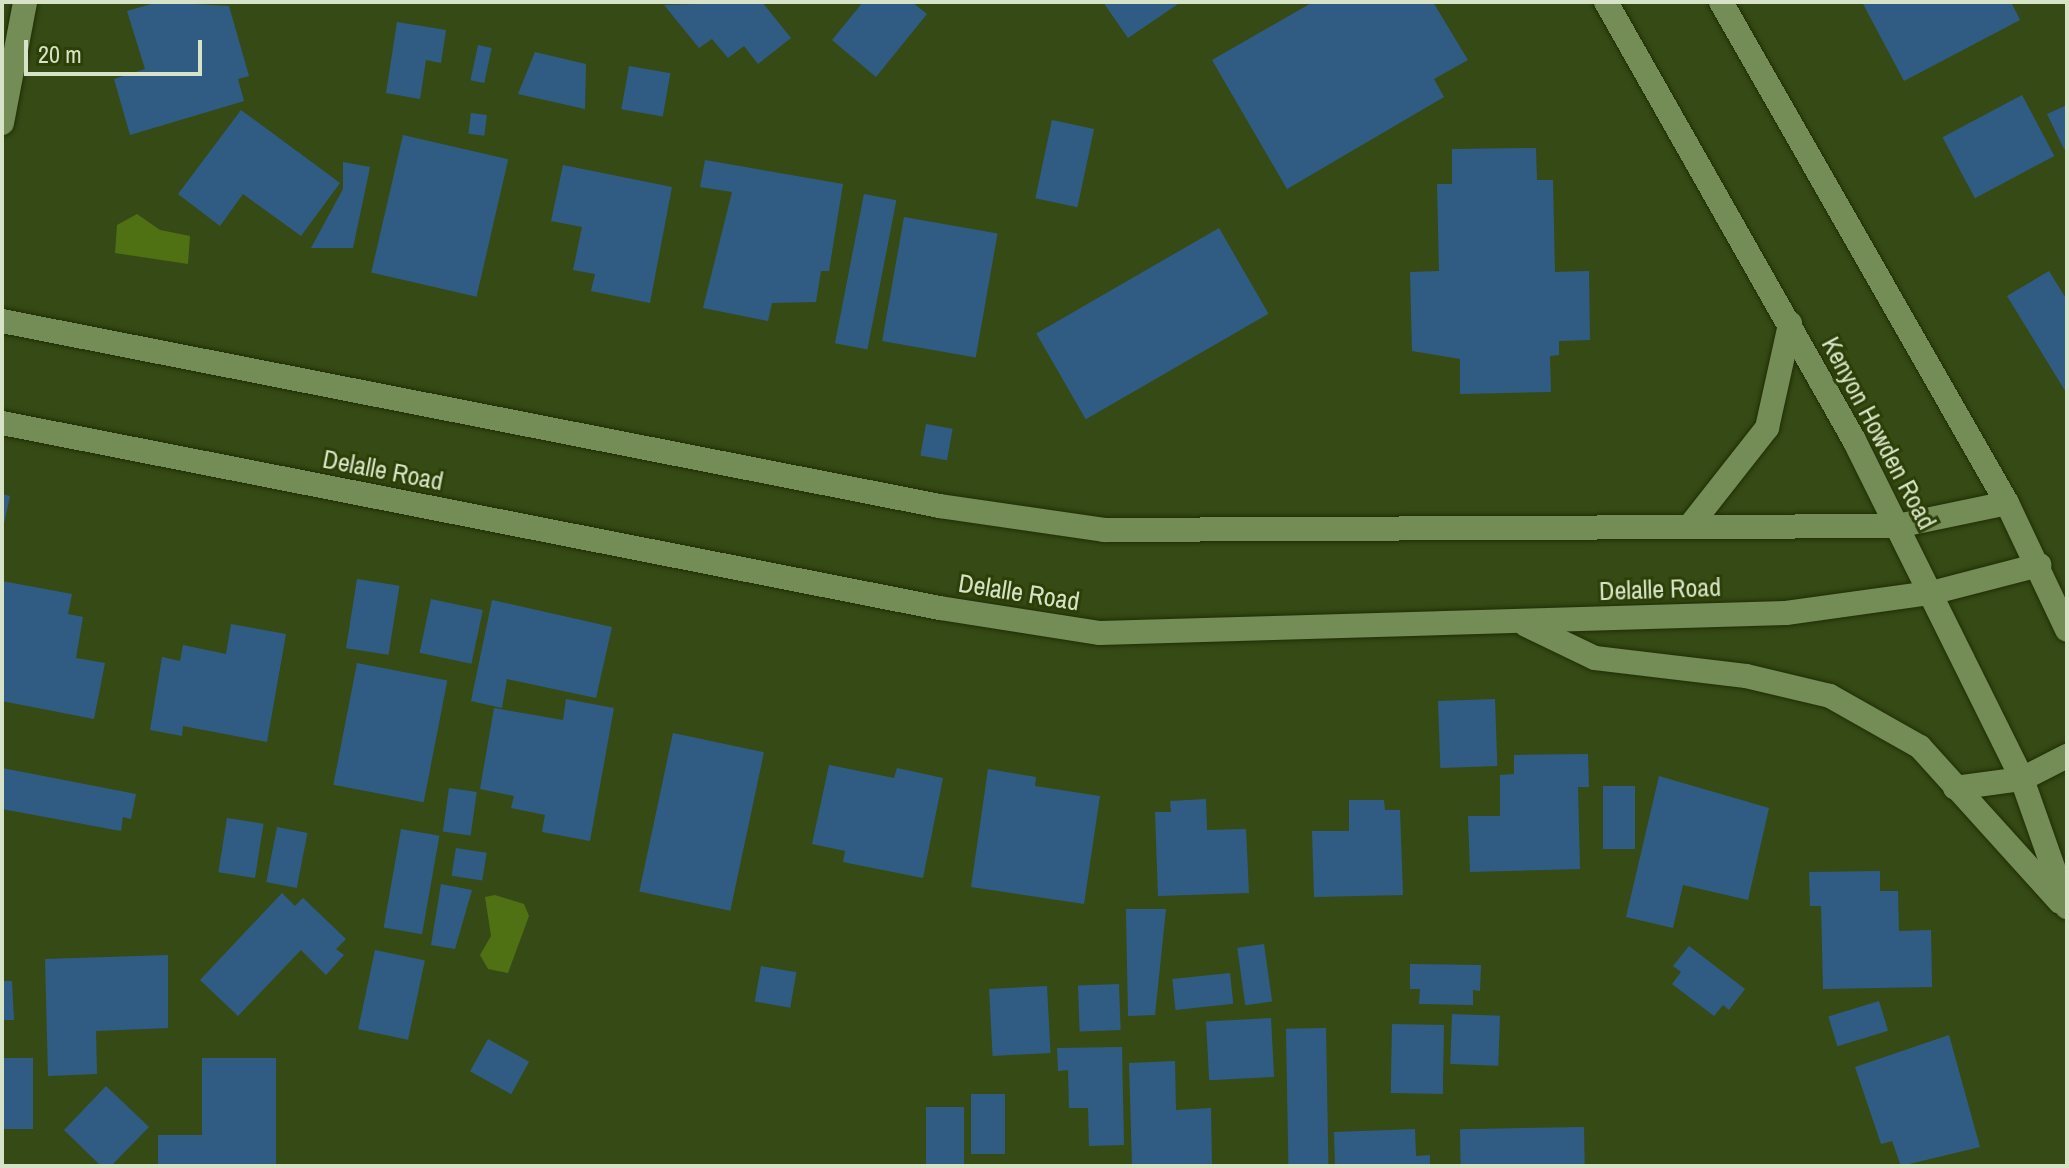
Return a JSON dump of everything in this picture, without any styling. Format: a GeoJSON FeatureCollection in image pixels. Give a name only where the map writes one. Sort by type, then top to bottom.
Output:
{"type":"FeatureCollection","features":[{"type":"Feature","properties":{"kind":"street"},"geometry":{"type":"LineString","coordinates":[[2,123],[25,2]]}},
{"type":"Feature","properties":{"kind":"street","name":"Kenyon Howden Road"},"geometry":{"type":"LineString","coordinates":[[1606,2],[1790,324],[1897,526],[2022,779],[2067,908]]}},
{"type":"Feature","properties":{"kind":"street"},"geometry":{"type":"LineString","coordinates":[[1721,2],[2007,503],[2039,565],[2067,630]]}},
{"type":"Feature","properties":{"kind":"street"},"geometry":{"type":"LineString","coordinates":[[2,321],[940,506],[1104,530],[1367,533],[1693,522],[1897,526],[2007,503]]}},
{"type":"Feature","properties":{"kind":"street"},"geometry":{"type":"LineString","coordinates":[[1693,522],[1767,428],[1790,324]]}},
{"type":"Feature","properties":{"kind":"street","name":"Delalle Road"},"geometry":{"type":"LineString","coordinates":[[2,423],[940,608],[1100,633],[1786,613],[1931,593],[2039,565]]}},
{"type":"Feature","properties":{"kind":"street"},"geometry":{"type":"LineString","coordinates":[[1520,622],[1595,658],[1746,676],[1830,696],[1920,747],[2067,908]]}},
{"type":"Feature","properties":{"kind":"street"},"geometry":{"type":"LineString","coordinates":[[1955,788],[2022,779],[2067,756]]}},
{"type":"Feature","properties":{"kind":"shaded area"},"geometry":{"type":"Polygon","coordinates":[[[137,214],[160,230],[190,236],[188,264],[115,253],[117,225],[137,214]]]}},
{"type":"Feature","properties":{"kind":"shaded area"},"geometry":{"type":"Polygon","coordinates":[[[495,895],[524,904],[529,916],[508,973],[488,969],[480,955],[491,936],[485,897],[495,895]]]}},
{"type":"Feature","properties":{"kind":"building"},"geometry":{"type":"Polygon","coordinates":[[[158,2],[229,6],[249,76],[238,79],[244,101],[130,135],[114,79],[145,69],[127,11],[158,2]]]}},
{"type":"Feature","properties":{"kind":"building"},"geometry":{"type":"Polygon","coordinates":[[[762,2],[791,38],[758,64],[744,46],[728,58],[712,39],[699,48],[664,5],[762,2]]]}},
{"type":"Feature","properties":{"kind":"building"},"geometry":{"type":"Polygon","coordinates":[[[863,2],[912,2],[927,14],[876,77],[832,40],[863,2]]]}},
{"type":"Feature","properties":{"kind":"building"},"geometry":{"type":"Polygon","coordinates":[[[1103,2],[1181,2],[1128,38],[1103,2]]]}},
{"type":"Feature","properties":{"kind":"building"},"geometry":{"type":"Polygon","coordinates":[[[1313,2],[1433,2],[1468,60],[1434,79],[1444,97],[1287,189],[1212,60],[1313,2]]]}},
{"type":"Feature","properties":{"kind":"building"},"geometry":{"type":"Polygon","coordinates":[[[1862,2],[2011,2],[2020,20],[1904,81],[1862,2]]]}},
{"type":"Feature","properties":{"kind":"building"},"geometry":{"type":"Polygon","coordinates":[[[397,22],[446,30],[441,63],[426,60],[420,99],[386,93],[397,22]]]}},
{"type":"Feature","properties":{"kind":"building"},"geometry":{"type":"Polygon","coordinates":[[[478,45],[492,48],[484,83],[471,80],[478,45]]]}},
{"type":"Feature","properties":{"kind":"building"},"geometry":{"type":"Polygon","coordinates":[[[535,52],[586,64],[585,109],[518,94],[535,52]]]}},
{"type":"Feature","properties":{"kind":"building"},"geometry":{"type":"Polygon","coordinates":[[[629,66],[670,73],[663,117],[621,109],[629,66]]]}},
{"type":"Feature","properties":{"kind":"building"},"geometry":{"type":"Polygon","coordinates":[[[2022,95],[2054,156],[1975,198],[1943,137],[2022,95]]]}},
{"type":"Feature","properties":{"kind":"building"},"geometry":{"type":"Polygon","coordinates":[[[2067,105],[2067,148],[2064,149],[2047,114],[2067,105]]]}},
{"type":"Feature","properties":{"kind":"building"},"geometry":{"type":"Polygon","coordinates":[[[241,110],[340,183],[301,236],[243,194],[220,226],[178,194],[241,110]]]}},
{"type":"Feature","properties":{"kind":"building"},"geometry":{"type":"Polygon","coordinates":[[[471,113],[487,115],[484,136],[468,134],[471,113]]]}},
{"type":"Feature","properties":{"kind":"building"},"geometry":{"type":"Polygon","coordinates":[[[1052,120],[1094,129],[1077,207],[1035,198],[1052,120]]]}},
{"type":"Feature","properties":{"kind":"building"},"geometry":{"type":"Polygon","coordinates":[[[403,135],[508,159],[477,297],[371,272],[403,135]]]}},
{"type":"Feature","properties":{"kind":"building"},"geometry":{"type":"Polygon","coordinates":[[[1536,148],[1537,180],[1553,180],[1555,272],[1589,271],[1590,340],[1559,341],[1559,355],[1550,356],[1551,392],[1460,394],[1460,359],[1412,351],[1410,272],[1439,271],[1437,184],[1452,184],[1452,149],[1536,148]]]}},
{"type":"Feature","properties":{"kind":"building"},"geometry":{"type":"Polygon","coordinates":[[[705,160],[843,184],[829,271],[821,271],[816,302],[772,303],[768,321],[703,308],[732,192],[700,187],[705,160]]]}},
{"type":"Feature","properties":{"kind":"building"},"geometry":{"type":"Polygon","coordinates":[[[343,162],[370,167],[353,248],[311,248],[343,189],[343,162]]]}},
{"type":"Feature","properties":{"kind":"building"},"geometry":{"type":"Polygon","coordinates":[[[563,165],[672,187],[650,303],[591,291],[595,274],[573,270],[582,227],[551,221],[563,165]]]}},
{"type":"Feature","properties":{"kind":"building"},"geometry":{"type":"Polygon","coordinates":[[[864,194],[896,200],[867,350],[835,343],[864,194]]]}},
{"type":"Feature","properties":{"kind":"building"},"geometry":{"type":"Polygon","coordinates":[[[904,217],[998,233],[976,358],[882,341],[904,217]]]}},
{"type":"Feature","properties":{"kind":"building"},"geometry":{"type":"Polygon","coordinates":[[[1219,228],[1268,314],[1086,419],[1036,334],[1219,228]]]}},
{"type":"Feature","properties":{"kind":"building"},"geometry":{"type":"Polygon","coordinates":[[[2049,271],[2067,300],[2067,394],[2007,296],[2049,271]]]}},
{"type":"Feature","properties":{"kind":"building"},"geometry":{"type":"Polygon","coordinates":[[[926,424],[953,429],[947,460],[920,456],[926,424]]]}},
{"type":"Feature","properties":{"kind":"building"},"geometry":{"type":"Polygon","coordinates":[[[2,494],[10,496],[3,528],[2,528],[2,494]]]}},
{"type":"Feature","properties":{"kind":"building"},"geometry":{"type":"Polygon","coordinates":[[[357,579],[399,586],[389,655],[346,648],[357,579]]]}},
{"type":"Feature","properties":{"kind":"building"},"geometry":{"type":"Polygon","coordinates":[[[2,581],[72,594],[68,614],[83,617],[76,658],[105,663],[94,719],[2,701],[2,581]]]}},
{"type":"Feature","properties":{"kind":"building"},"geometry":{"type":"Polygon","coordinates":[[[431,599],[483,610],[471,664],[420,653],[431,599]]]}},
{"type":"Feature","properties":{"kind":"building"},"geometry":{"type":"Polygon","coordinates":[[[492,600],[612,627],[596,698],[507,679],[502,708],[471,701],[492,600]]]}},
{"type":"Feature","properties":{"kind":"building"},"geometry":{"type":"Polygon","coordinates":[[[231,624],[286,634],[267,742],[183,726],[182,736],[150,730],[162,657],[180,661],[183,645],[226,654],[231,624]]]}},
{"type":"Feature","properties":{"kind":"building"},"geometry":{"type":"Polygon","coordinates":[[[357,663],[447,681],[424,802],[333,785],[357,663]]]}},
{"type":"Feature","properties":{"kind":"building"},"geometry":{"type":"Polygon","coordinates":[[[566,699],[614,708],[590,841],[542,832],[545,815],[511,808],[514,796],[480,789],[494,708],[563,720],[566,699]]]}},
{"type":"Feature","properties":{"kind":"building"},"geometry":{"type":"Polygon","coordinates":[[[1495,699],[1497,766],[1440,768],[1438,701],[1495,699]]]}},
{"type":"Feature","properties":{"kind":"building"},"geometry":{"type":"Polygon","coordinates":[[[673,733],[764,752],[730,911],[639,891],[673,733]]]}},
{"type":"Feature","properties":{"kind":"building"},"geometry":{"type":"Polygon","coordinates":[[[1588,754],[1589,787],[1578,787],[1580,869],[1470,872],[1468,816],[1500,816],[1500,775],[1514,774],[1514,755],[1588,754]]]}},
{"type":"Feature","properties":{"kind":"building"},"geometry":{"type":"Polygon","coordinates":[[[829,765],[894,778],[897,768],[943,778],[923,878],[843,862],[845,851],[812,844],[829,765]]]}},
{"type":"Feature","properties":{"kind":"building"},"geometry":{"type":"Polygon","coordinates":[[[2,768],[136,794],[131,819],[123,817],[121,831],[2,809],[2,768]]]}},
{"type":"Feature","properties":{"kind":"building"},"geometry":{"type":"Polygon","coordinates":[[[988,769],[1036,777],[1035,786],[1100,796],[1084,904],[971,887],[988,769]]]}},
{"type":"Feature","properties":{"kind":"building"},"geometry":{"type":"Polygon","coordinates":[[[1659,776],[1769,808],[1748,900],[1683,885],[1673,928],[1626,917],[1659,776]]]}},
{"type":"Feature","properties":{"kind":"building"},"geometry":{"type":"Polygon","coordinates":[[[1603,786],[1635,786],[1635,849],[1603,849],[1603,786]]]}},
{"type":"Feature","properties":{"kind":"building"},"geometry":{"type":"Polygon","coordinates":[[[449,788],[477,792],[471,835],[443,832],[449,788]]]}},
{"type":"Feature","properties":{"kind":"building"},"geometry":{"type":"Polygon","coordinates":[[[1206,799],[1207,830],[1246,829],[1249,893],[1158,896],[1155,812],[1171,812],[1170,801],[1206,799]]]}},
{"type":"Feature","properties":{"kind":"building"},"geometry":{"type":"Polygon","coordinates":[[[1349,800],[1384,800],[1385,810],[1400,810],[1403,895],[1314,897],[1312,831],[1349,831],[1349,800]]]}},
{"type":"Feature","properties":{"kind":"building"},"geometry":{"type":"Polygon","coordinates":[[[227,818],[264,824],[255,878],[218,872],[227,818]]]}},
{"type":"Feature","properties":{"kind":"building"},"geometry":{"type":"Polygon","coordinates":[[[277,827],[307,833],[297,888],[266,882],[277,827]]]}},
{"type":"Feature","properties":{"kind":"building"},"geometry":{"type":"Polygon","coordinates":[[[401,829],[439,836],[422,934],[384,927],[401,829]]]}},
{"type":"Feature","properties":{"kind":"building"},"geometry":{"type":"Polygon","coordinates":[[[456,848],[487,853],[482,881],[452,876],[456,848]]]}},
{"type":"Feature","properties":{"kind":"building"},"geometry":{"type":"Polygon","coordinates":[[[1880,871],[1880,891],[1898,891],[1899,931],[1931,930],[1932,987],[1823,989],[1821,906],[1810,906],[1809,872],[1880,871]]]}},
{"type":"Feature","properties":{"kind":"building"},"geometry":{"type":"Polygon","coordinates":[[[441,884],[472,890],[455,949],[431,945],[441,884]]]}},
{"type":"Feature","properties":{"kind":"building"},"geometry":{"type":"Polygon","coordinates":[[[282,893],[295,906],[303,898],[346,939],[336,949],[344,955],[326,975],[301,950],[238,1016],[200,980],[282,893]]]}},
{"type":"Feature","properties":{"kind":"building"},"geometry":{"type":"Polygon","coordinates":[[[1126,909],[1166,909],[1155,1015],[1128,1016],[1126,909]]]}},
{"type":"Feature","properties":{"kind":"building"},"geometry":{"type":"Polygon","coordinates":[[[1264,944],[1272,1001],[1245,1005],[1237,948],[1264,944]]]}},
{"type":"Feature","properties":{"kind":"building"},"geometry":{"type":"Polygon","coordinates":[[[1689,946],[1745,989],[1729,1010],[1723,1005],[1714,1016],[1672,984],[1681,972],[1673,966],[1689,946]]]}},
{"type":"Feature","properties":{"kind":"building"},"geometry":{"type":"Polygon","coordinates":[[[375,950],[425,961],[408,1040],[358,1029],[375,950]]]}},
{"type":"Feature","properties":{"kind":"building"},"geometry":{"type":"Polygon","coordinates":[[[168,955],[168,1028],[96,1031],[97,1074],[48,1076],[45,959],[168,955]]]}},
{"type":"Feature","properties":{"kind":"building"},"geometry":{"type":"Polygon","coordinates":[[[1410,964],[1481,965],[1480,991],[1473,990],[1473,1005],[1419,1004],[1420,989],[1410,989],[1410,964]]]}},
{"type":"Feature","properties":{"kind":"building"},"geometry":{"type":"Polygon","coordinates":[[[761,966],[796,972],[790,1008],[755,1001],[761,966]]]}},
{"type":"Feature","properties":{"kind":"building"},"geometry":{"type":"Polygon","coordinates":[[[1230,973],[1233,1004],[1176,1010],[1172,979],[1230,973]]]}},
{"type":"Feature","properties":{"kind":"building"},"geometry":{"type":"Polygon","coordinates":[[[2,981],[12,981],[14,1020],[2,1020],[2,981]]]}},
{"type":"Feature","properties":{"kind":"building"},"geometry":{"type":"Polygon","coordinates":[[[1119,984],[1121,1030],[1080,1031],[1078,985],[1119,984]]]}},
{"type":"Feature","properties":{"kind":"building"},"geometry":{"type":"Polygon","coordinates":[[[1047,986],[1051,1053],[993,1056],[989,989],[1047,986]]]}},
{"type":"Feature","properties":{"kind":"building"},"geometry":{"type":"Polygon","coordinates":[[[1879,1001],[1888,1031],[1837,1046],[1828,1016],[1879,1001]]]}},
{"type":"Feature","properties":{"kind":"building"},"geometry":{"type":"Polygon","coordinates":[[[1452,1014],[1500,1016],[1498,1066],[1450,1064],[1452,1014]]]}},
{"type":"Feature","properties":{"kind":"building"},"geometry":{"type":"Polygon","coordinates":[[[1271,1018],[1274,1077],[1209,1080],[1206,1021],[1271,1018]]]}},
{"type":"Feature","properties":{"kind":"building"},"geometry":{"type":"Polygon","coordinates":[[[1392,1024],[1444,1025],[1443,1094],[1391,1093],[1392,1024]]]}},
{"type":"Feature","properties":{"kind":"building"},"geometry":{"type":"Polygon","coordinates":[[[1326,1028],[1328,1166],[1288,1166],[1286,1029],[1326,1028]]]}},
{"type":"Feature","properties":{"kind":"building"},"geometry":{"type":"Polygon","coordinates":[[[1949,1035],[1980,1147],[1901,1166],[1892,1141],[1881,1144],[1855,1067],[1949,1035]]]}},
{"type":"Feature","properties":{"kind":"building"},"geometry":{"type":"Polygon","coordinates":[[[488,1039],[529,1062],[511,1094],[470,1071],[488,1039]]]}},
{"type":"Feature","properties":{"kind":"building"},"geometry":{"type":"Polygon","coordinates":[[[1122,1047],[1124,1145],[1089,1146],[1088,1108],[1069,1108],[1068,1070],[1058,1071],[1057,1048],[1122,1047]]]}},
{"type":"Feature","properties":{"kind":"building"},"geometry":{"type":"Polygon","coordinates":[[[2,1058],[33,1058],[33,1129],[2,1129],[2,1058]]]}},
{"type":"Feature","properties":{"kind":"building"},"geometry":{"type":"Polygon","coordinates":[[[202,1058],[276,1058],[276,1166],[158,1166],[158,1135],[202,1135],[202,1058]]]}},
{"type":"Feature","properties":{"kind":"building"},"geometry":{"type":"Polygon","coordinates":[[[1175,1061],[1176,1110],[1211,1108],[1212,1166],[1132,1166],[1129,1063],[1175,1061]]]}},
{"type":"Feature","properties":{"kind":"building"},"geometry":{"type":"Polygon","coordinates":[[[106,1086],[149,1127],[111,1166],[101,1166],[64,1130],[106,1086]]]}},
{"type":"Feature","properties":{"kind":"building"},"geometry":{"type":"Polygon","coordinates":[[[971,1094],[1005,1094],[1005,1154],[971,1154],[971,1094]]]}},
{"type":"Feature","properties":{"kind":"building"},"geometry":{"type":"Polygon","coordinates":[[[926,1107],[964,1107],[964,1166],[926,1166],[926,1107]]]}},
{"type":"Feature","properties":{"kind":"building"},"geometry":{"type":"Polygon","coordinates":[[[1584,1127],[1585,1166],[1461,1166],[1460,1129],[1584,1127]]]}},
{"type":"Feature","properties":{"kind":"building"},"geometry":{"type":"Polygon","coordinates":[[[1415,1129],[1416,1156],[1430,1155],[1430,1166],[1335,1166],[1334,1132],[1415,1129]]]}}]}
